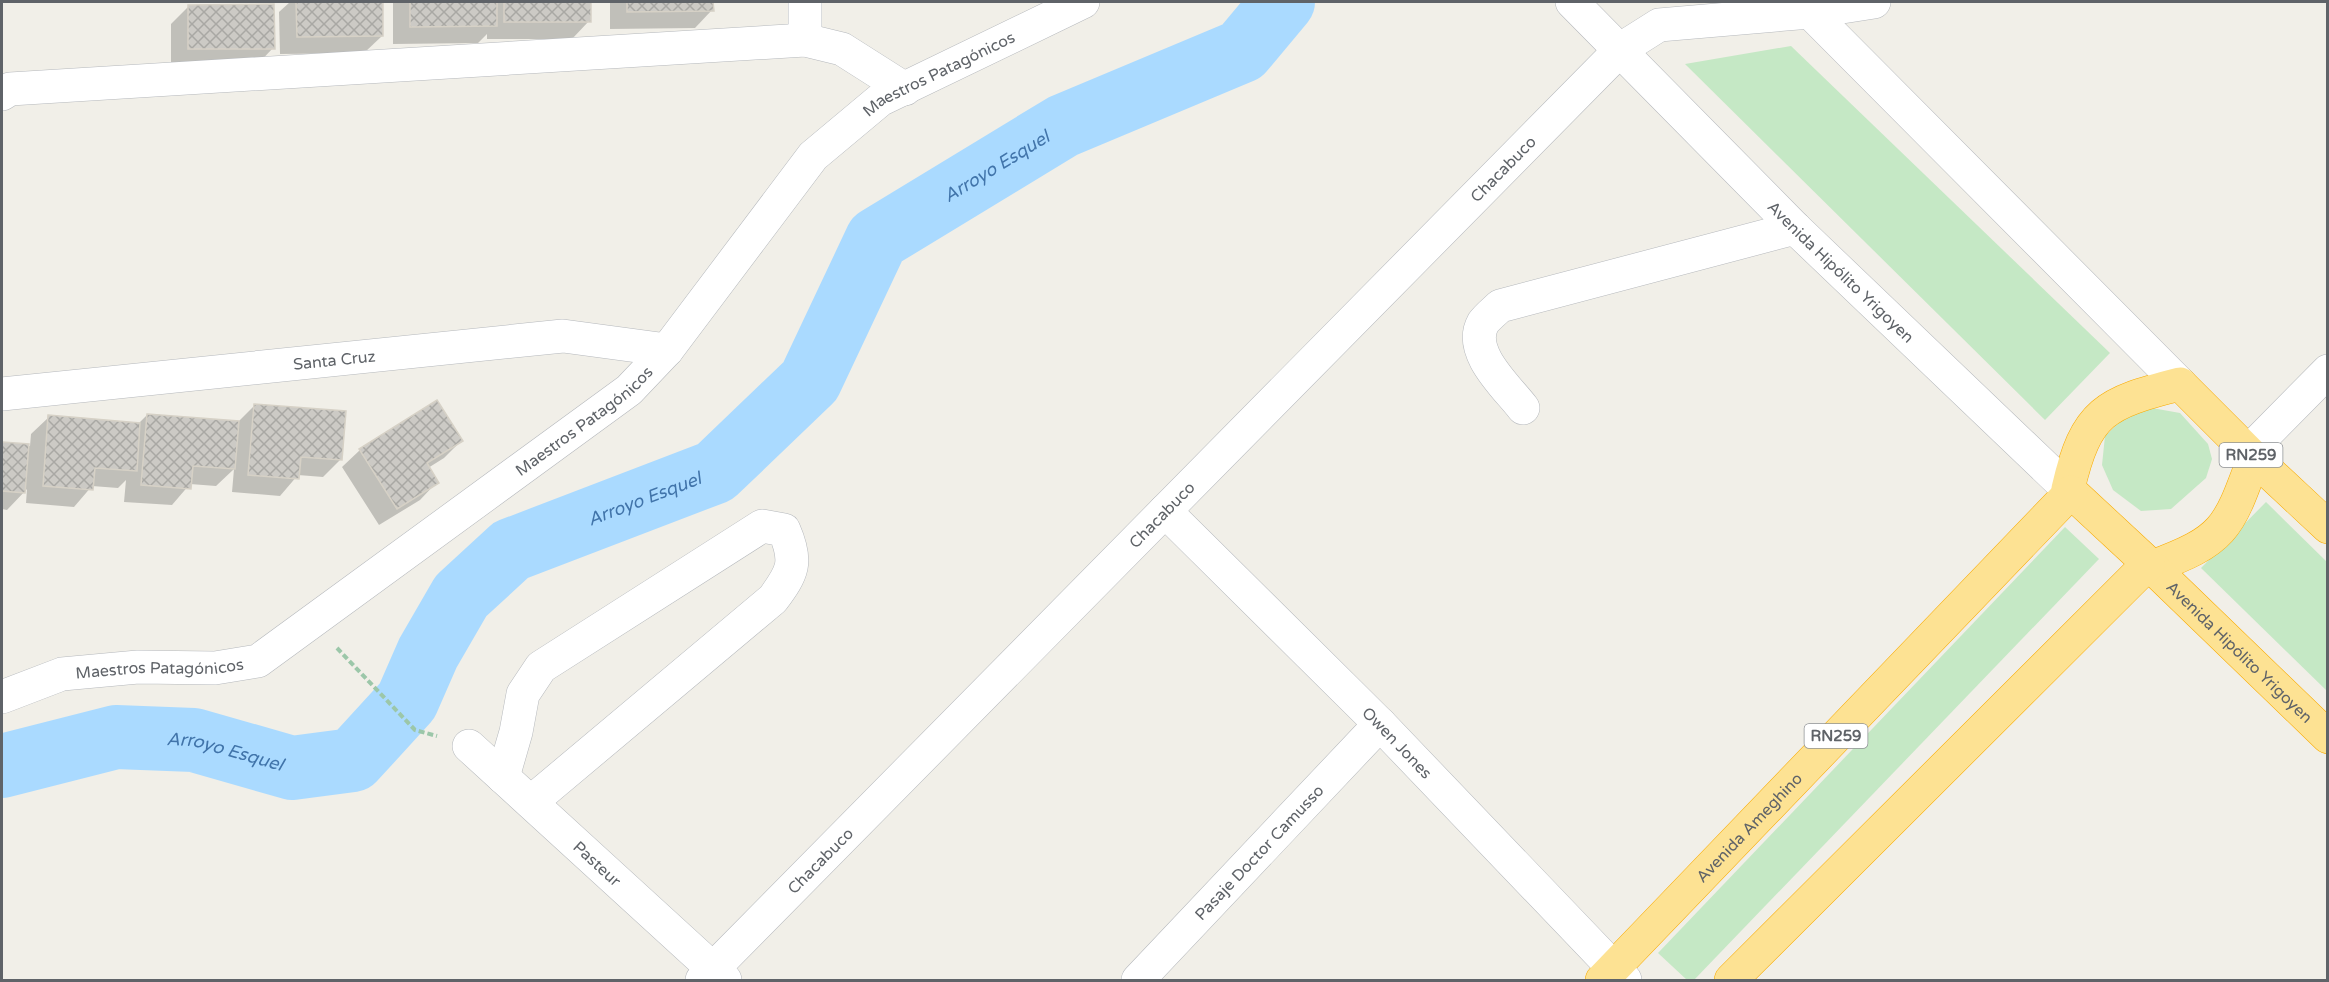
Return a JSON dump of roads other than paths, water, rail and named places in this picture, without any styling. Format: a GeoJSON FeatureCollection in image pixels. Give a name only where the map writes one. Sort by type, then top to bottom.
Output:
{"type":"FeatureCollection","features":[{"type":"Feature","properties":{"kind":"highway","name":"RN259"},"geometry":{"type":"LineString","coordinates":[[2180,384],[2328,527]]}},
{"type":"Feature","properties":{"kind":"highway"},"geometry":{"type":"LineString","coordinates":[[2150,566],[2069,491],[2076,454],[2099,415],[2129,397],[2180,384]]}},
{"type":"Feature","properties":{"kind":"highway","name":"RN259"},"geometry":{"type":"LineString","coordinates":[[1731,981],[2150,566],[2192,552],[2218,534],[2235,510],[2251,455]]}},
{"type":"Feature","properties":{"kind":"highway","name":"Avenida Ameghino"},"geometry":{"type":"LineString","coordinates":[[1613,977],[2069,491]]}},
{"type":"Feature","properties":{"kind":"highway","name":"Avenida Hipólito Yrigoyen"},"geometry":{"type":"LineString","coordinates":[[2150,566],[2328,737]]}},
{"type":"Feature","properties":{"kind":"street"},"geometry":{"type":"LineString","coordinates":[[805,2],[805,40]]}},
{"type":"Feature","properties":{"kind":"street","name":"Maestros Patagónicos"},"geometry":{"type":"LineString","coordinates":[[2,697],[63,674],[138,667],[214,668],[258,661],[629,390],[667,350],[813,156],[880,100],[1083,2]]}},
{"type":"Feature","properties":{"kind":"street","name":"Avenida Hipólito Yrigoyen"},"geometry":{"type":"LineString","coordinates":[[1572,2],[1795,228],[2069,491]]}},
{"type":"Feature","properties":{"kind":"street","name":"Chacabuco"},"geometry":{"type":"LineString","coordinates":[[713,977],[1165,511],[1621,50],[1659,26],[1810,12],[1874,2]]}},
{"type":"Feature","properties":{"kind":"street"},"geometry":{"type":"LineString","coordinates":[[1810,12],[2180,384]]}},
{"type":"Feature","properties":{"kind":"street"},"geometry":{"type":"LineString","coordinates":[[2,94],[10,89],[805,40],[842,50],[905,89]]}},
{"type":"Feature","properties":{"kind":"street"},"geometry":{"type":"LineString","coordinates":[[1523,408],[1484,358],[1479,337],[1484,322],[1500,306],[1795,228]]}},
{"type":"Feature","properties":{"kind":"street","name":"Santa Cruz"},"geometry":{"type":"LineString","coordinates":[[2,394],[563,336],[667,350]]}},
{"type":"Feature","properties":{"kind":"street"},"geometry":{"type":"LineString","coordinates":[[2251,455],[2328,371]]}},
{"type":"Feature","properties":{"kind":"street","name":"Owen Jones"},"geometry":{"type":"LineString","coordinates":[[1165,511],[1380,724],[1613,977]]}},
{"type":"Feature","properties":{"kind":"street"},"geometry":{"type":"LineString","coordinates":[[503,777],[516,732],[523,694],[541,667],[762,526],[784,530],[792,549],[792,573],[773,599],[531,802]]}},
{"type":"Feature","properties":{"kind":"street","name":"Pasaje Doctor Camusso"},"geometry":{"type":"LineString","coordinates":[[1138,981],[1380,724]]}},
{"type":"Feature","properties":{"kind":"street","name":"Pasteur"},"geometry":{"type":"LineString","coordinates":[[469,746],[531,802],[713,977]]}},
{"type":"Feature","properties":{"kind":"waterway","name":"Arroyo Esquel"},"geometry":{"type":"LineString","coordinates":[[2,766],[116,737],[194,740],[292,768],[353,760],[407,701],[428,653],[461,596],[511,550],[715,472],[810,381],[877,239],[1063,126],[1242,51],[1283,2]]}}]}
